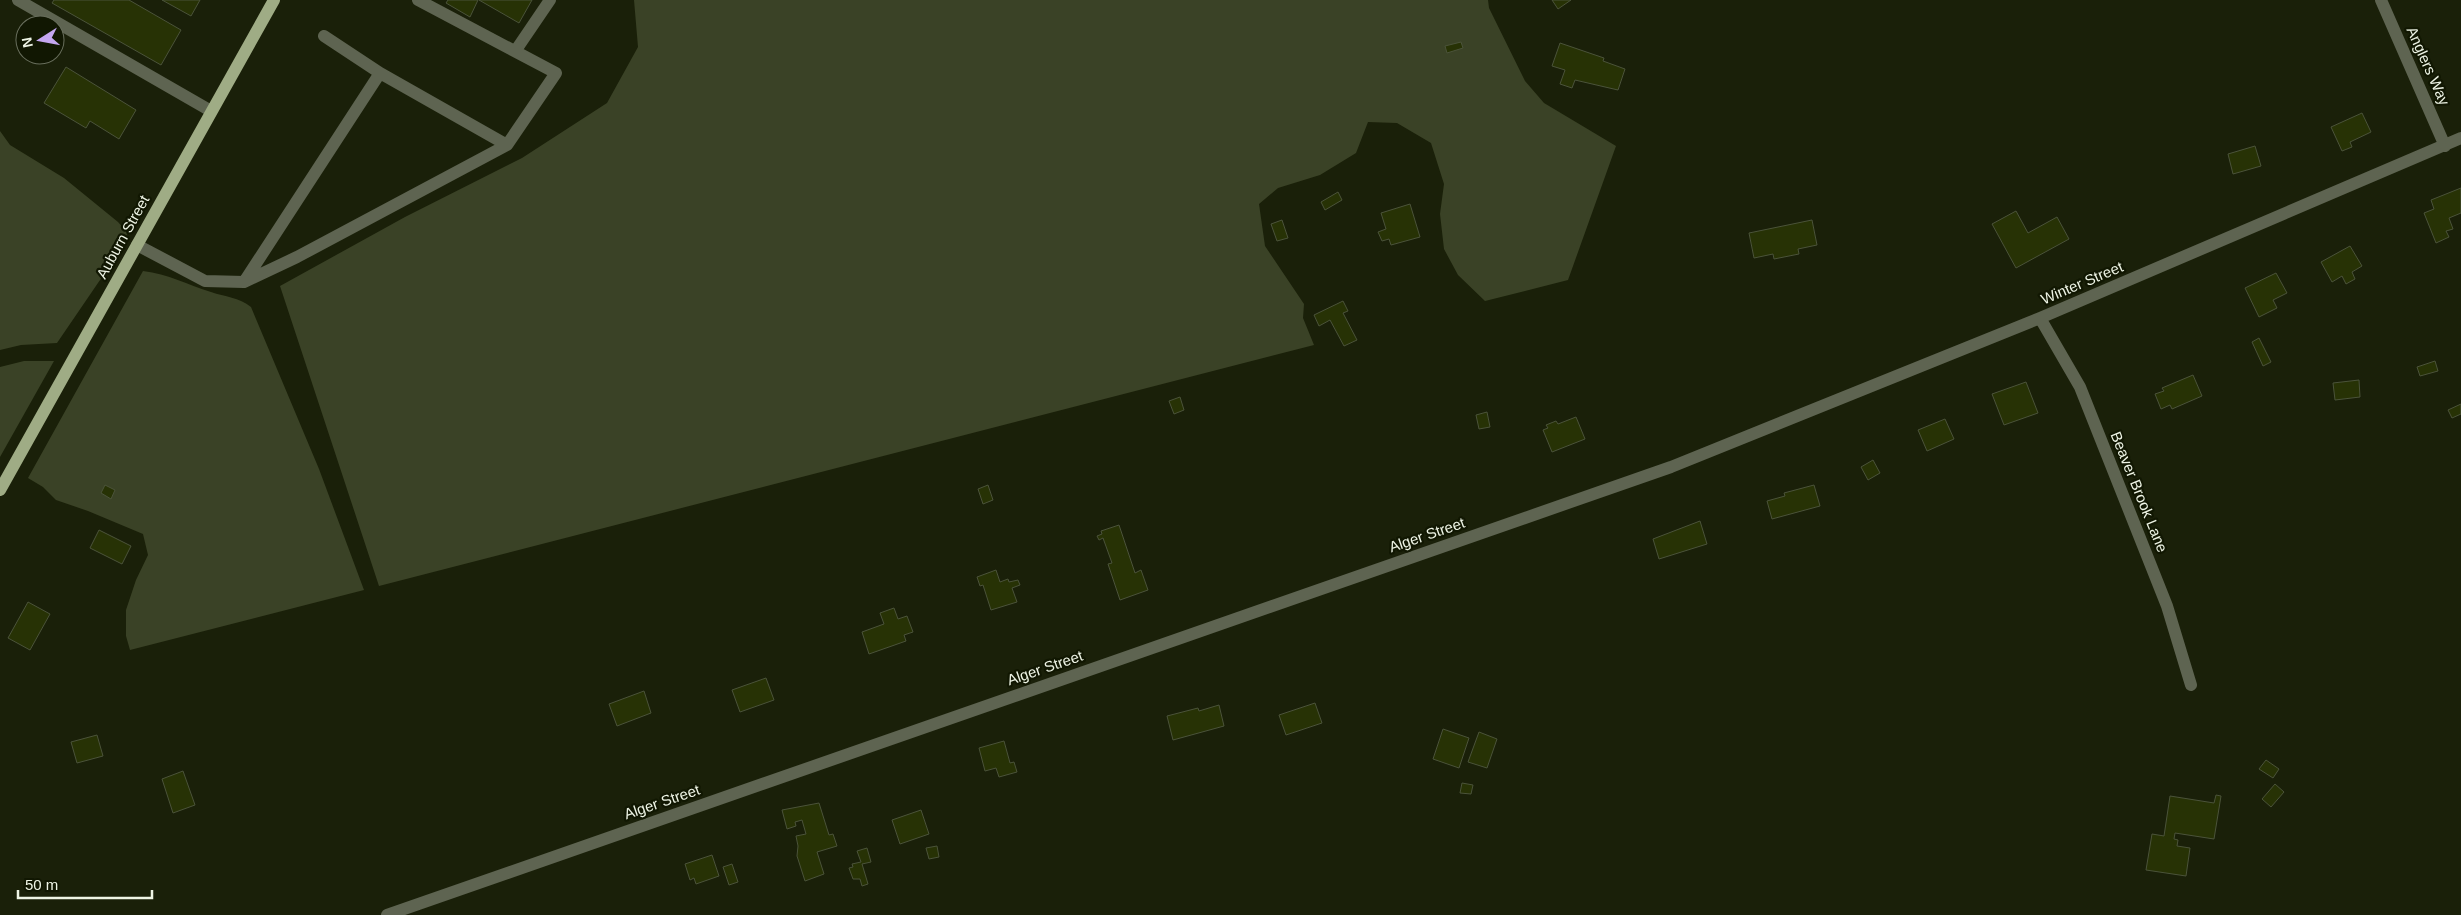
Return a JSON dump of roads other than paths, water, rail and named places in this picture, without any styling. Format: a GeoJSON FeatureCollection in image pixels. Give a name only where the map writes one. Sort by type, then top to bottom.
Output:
{"type":"FeatureCollection","features":[{"type":"Feature","properties":{"kind":"main road","name":"Auburn Street"},"geometry":{"type":"LineString","coordinates":[[0,490],[274,0]]}},
{"type":"Feature","properties":{"kind":"street"},"geometry":{"type":"LineString","coordinates":[[18,0],[211,111]]}},
{"type":"Feature","properties":{"kind":"street"},"geometry":{"type":"LineString","coordinates":[[137,245],[205,281],[244,282],[297,257],[507,145],[556,73],[516,50],[418,0]]}},
{"type":"Feature","properties":{"kind":"street"},"geometry":{"type":"LineString","coordinates":[[516,50],[550,0]]}},
{"type":"Feature","properties":{"kind":"street","name":"Anglers Way"},"geometry":{"type":"LineString","coordinates":[[2381,0],[2445,146]]}},
{"type":"Feature","properties":{"kind":"street"},"geometry":{"type":"LineString","coordinates":[[324,36],[380,72],[507,145]]}},
{"type":"Feature","properties":{"kind":"street"},"geometry":{"type":"LineString","coordinates":[[244,282],[380,72]]}},
{"type":"Feature","properties":{"kind":"street","name":"Winter Street"},"geometry":{"type":"LineString","coordinates":[[1712,450],[2040,318],[2461,138]]}},
{"type":"Feature","properties":{"kind":"street","name":"Beaver Brook Lane"},"geometry":{"type":"LineString","coordinates":[[2040,318],[2080,387],[2167,606],[2192,685]]}},
{"type":"Feature","properties":{"kind":"street","name":"Alger Street"},"geometry":{"type":"LineString","coordinates":[[387,915],[1671,467],[1712,450]]}}]}
